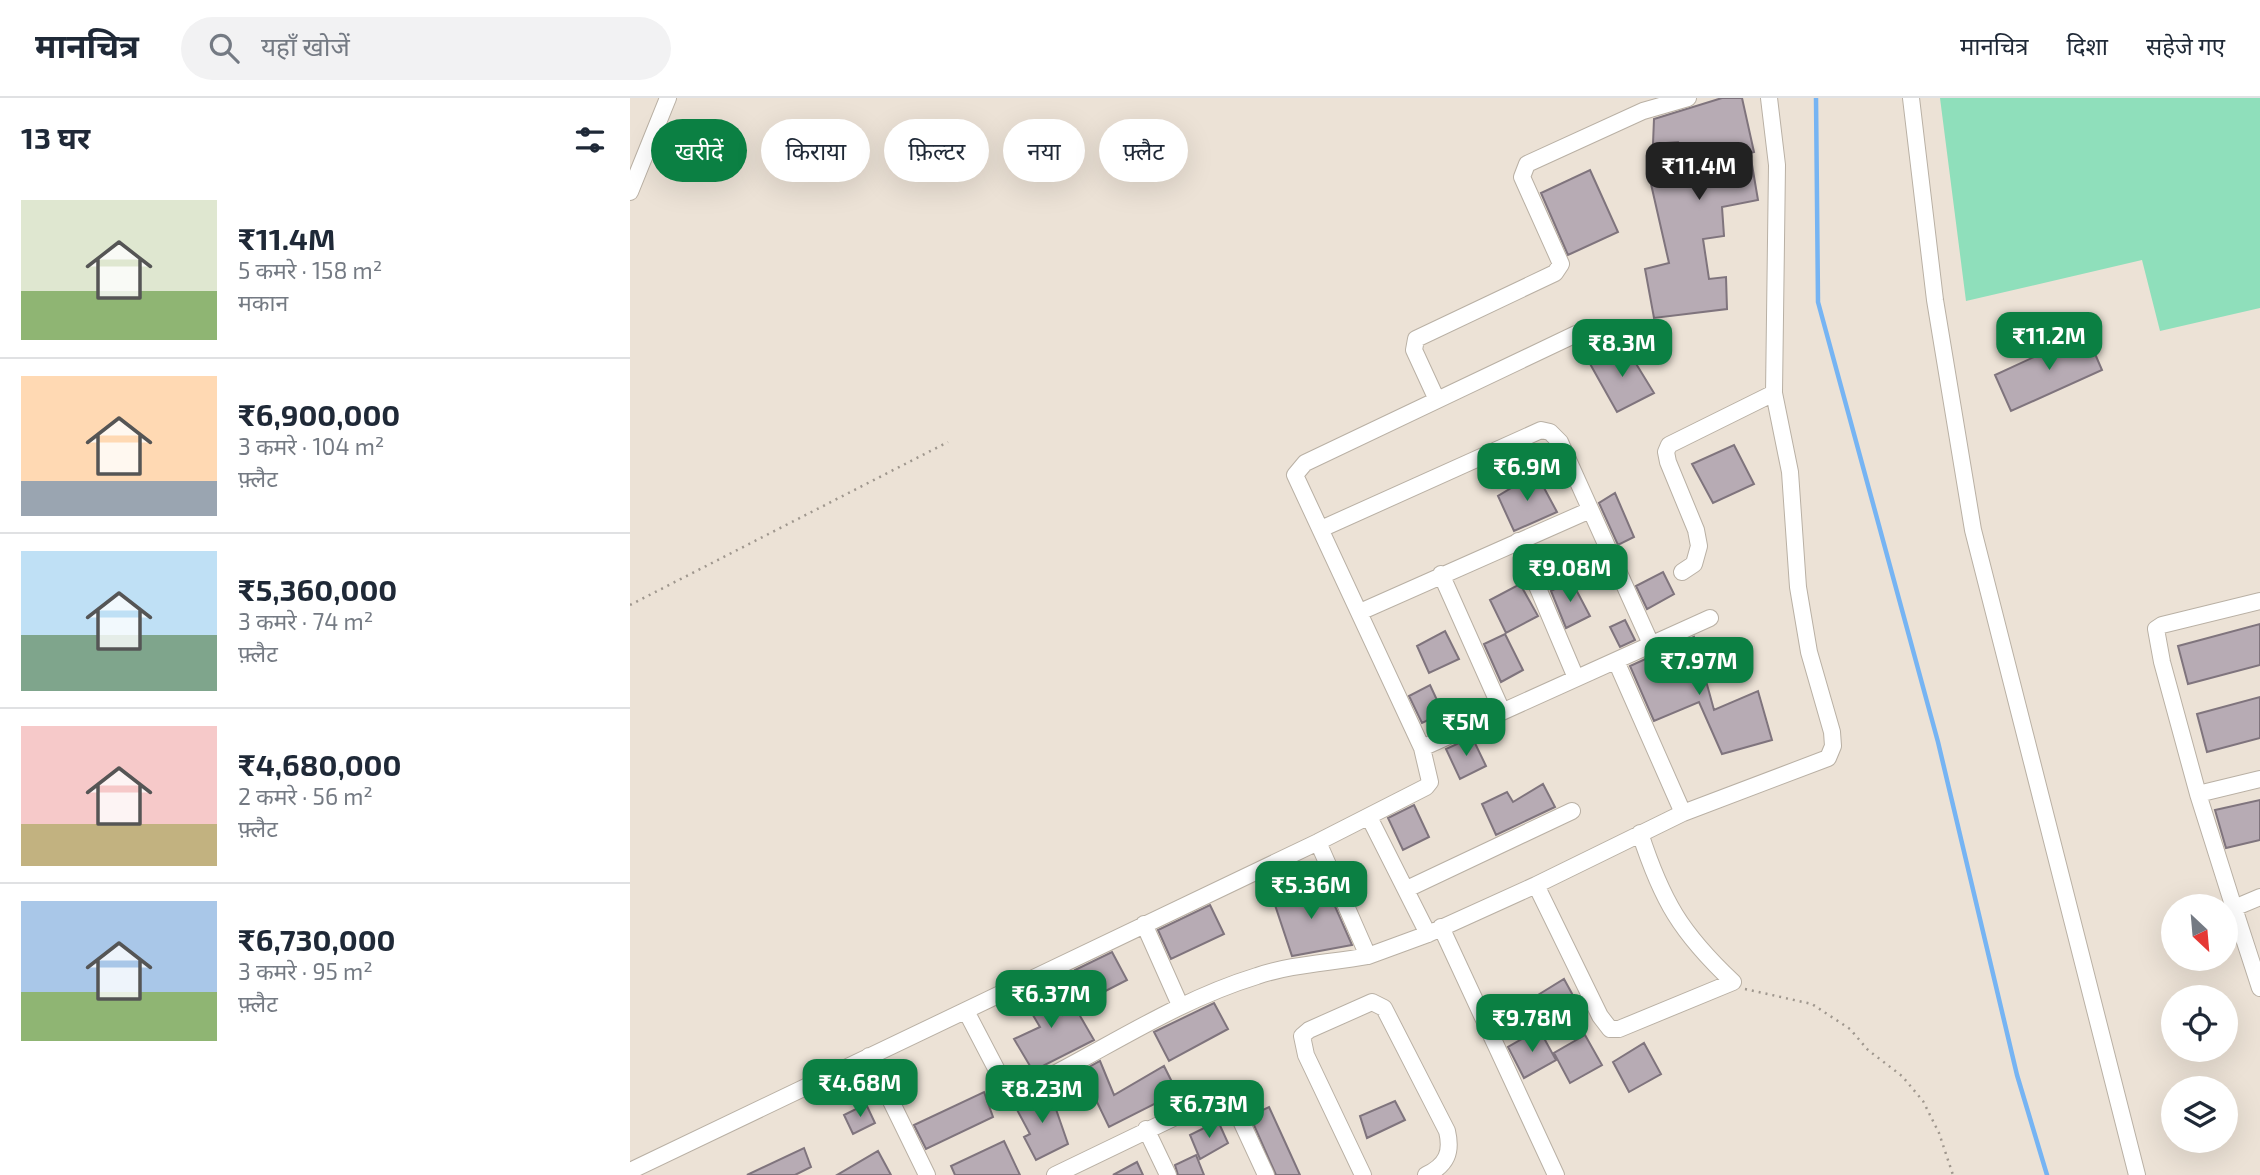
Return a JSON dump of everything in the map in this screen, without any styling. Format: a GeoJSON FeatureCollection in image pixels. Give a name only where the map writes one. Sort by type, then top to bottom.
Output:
{"type":"FeatureCollection","features":[{"type":"Feature","properties":{"kind":"street"},"geometry":{"type":"LineString","coordinates":[[630,192],[668,98]]}},
{"type":"Feature","properties":{"kind":"street"},"geometry":{"type":"LineString","coordinates":[[1437,400],[1414,350],[1416,339],[1555,272],[1561,264],[1522,177],[1522,170],[1527,164],[1588,134],[1643,111],[1688,98]]}},
{"type":"Feature","properties":{"kind":"street"},"geometry":{"type":"LineString","coordinates":[[966,1011],[1002,1080],[1013,1091],[1026,1089],[1180,1005],[1259,975],[1368,956],[1434,931],[1684,813],[1828,758],[1833,746],[1832,732],[1807,639],[1798,587],[1790,472],[1774,393],[1777,164],[1769,98]]}},
{"type":"Feature","properties":{"kind":"street"},"geometry":{"type":"LineString","coordinates":[[1911,98],[1936,300],[1973,530],[2137,1175]]}},
{"type":"Feature","properties":{"kind":"street"},"geometry":{"type":"LineString","coordinates":[[630,1171],[1318,842],[1426,787],[1430,782],[1422,747],[1295,475],[1300,467],[1576,334]]}},
{"type":"Feature","properties":{"kind":"street"},"geometry":{"type":"LineString","coordinates":[[1682,572],[1694,564],[1699,546],[1668,462],[1668,445],[1774,393]]}},
{"type":"Feature","properties":{"kind":"street"},"geometry":{"type":"LineString","coordinates":[[1321,529],[1541,430],[1550,432],[1560,442],[1588,510],[1651,644]]}},
{"type":"Feature","properties":{"kind":"street"},"geometry":{"type":"LineString","coordinates":[[1360,612],[1588,510]]}},
{"type":"Feature","properties":{"kind":"street"},"geometry":{"type":"LineString","coordinates":[[1518,541],[1576,678]]}},
{"type":"Feature","properties":{"kind":"street"},"geometry":{"type":"LineString","coordinates":[[1441,574],[1502,711]]}},
{"type":"Feature","properties":{"kind":"street"},"geometry":{"type":"LineString","coordinates":[[2229,894],[2197,794],[2162,662],[2156,629],[2162,625],[2260,601]]}},
{"type":"Feature","properties":{"kind":"street"},"geometry":{"type":"LineString","coordinates":[[1422,747],[1710,618]]}},
{"type":"Feature","properties":{"kind":"street"},"geometry":{"type":"LineString","coordinates":[[1616,662],[1684,813]]}},
{"type":"Feature","properties":{"kind":"street"},"geometry":{"type":"LineString","coordinates":[[2197,794],[2260,779]]}},
{"type":"Feature","properties":{"kind":"street"},"geometry":{"type":"LineString","coordinates":[[1408,889],[1572,811]]}},
{"type":"Feature","properties":{"kind":"street"},"geometry":{"type":"LineString","coordinates":[[1369,817],[1434,931],[1556,1175]]}},
{"type":"Feature","properties":{"kind":"street"},"geometry":{"type":"LineString","coordinates":[[1536,885],[1600,1016],[1610,1029],[1619,1029],[1733,982],[1689,936],[1665,902],[1640,833]]}},
{"type":"Feature","properties":{"kind":"street"},"geometry":{"type":"LineString","coordinates":[[1318,842],[1368,956]]}},
{"type":"Feature","properties":{"kind":"street"},"geometry":{"type":"LineString","coordinates":[[2238,906],[2260,897]]}},
{"type":"Feature","properties":{"kind":"street"},"geometry":{"type":"LineString","coordinates":[[2238,920],[2260,988]]}},
{"type":"Feature","properties":{"kind":"street"},"geometry":{"type":"LineString","coordinates":[[1144,924],[1180,1005]]}},
{"type":"Feature","properties":{"kind":"street"},"geometry":{"type":"LineString","coordinates":[[1363,1175],[1306,1055],[1302,1036],[1372,1002],[1380,1003],[1384,1008],[1447,1130],[1451,1147],[1446,1161],[1426,1175]]}},
{"type":"Feature","properties":{"kind":"street"},"geometry":{"type":"LineString","coordinates":[[869,1056],[927,1175]]}},
{"type":"Feature","properties":{"kind":"street"},"geometry":{"type":"LineString","coordinates":[[1055,1175],[1221,1095],[1235,1108],[1266,1175]]}},
{"type":"Feature","properties":{"kind":"street"},"geometry":{"type":"LineString","coordinates":[[1146,1129],[1168,1175]]}},
{"type":"Feature","properties":{"kind":"path"},"geometry":{"type":"LineString","coordinates":[[630,605],[948,442]]}},
{"type":"Feature","properties":{"kind":"path"},"geometry":{"type":"LineString","coordinates":[[1733,982],[1746,989],[1812,1004],[1850,1029],[1868,1050],[1902,1076],[1923,1101],[1939,1133],[1953,1175]]}},
{"type":"Feature","properties":{"kind":"green space"},"geometry":{"type":"Polygon","coordinates":[[[1940,98],[2260,98],[2260,308],[2160,331],[2142,260],[1966,301],[1940,98]]]}},
{"type":"Feature","properties":{"kind":"building"},"geometry":{"type":"Polygon","coordinates":[[[1722,98],[1742,98],[1754,152],[1750,153],[1758,200],[1722,207],[1724,236],[1703,239],[1709,279],[1726,277],[1727,309],[1654,318],[1645,269],[1669,263],[1651,184],[1687,178],[1678,142],[1653,144],[1654,119],[1722,98]]]}},
{"type":"Feature","properties":{"kind":"building"},"geometry":{"type":"Polygon","coordinates":[[[1590,170],[1618,232],[1568,255],[1541,193],[1590,170]]]}},
{"type":"Feature","properties":{"kind":"building"},"geometry":{"type":"Polygon","coordinates":[[[2086,333],[2102,370],[2011,411],[1995,375],[2086,333]]]}},
{"type":"Feature","properties":{"kind":"building"},"geometry":{"type":"Polygon","coordinates":[[[1627,349],[1654,393],[1617,412],[1589,362],[1627,349]]]}},
{"type":"Feature","properties":{"kind":"building"},"geometry":{"type":"Polygon","coordinates":[[[1734,445],[1754,484],[1713,503],[1692,464],[1734,445]]]}},
{"type":"Feature","properties":{"kind":"building"},"geometry":{"type":"Polygon","coordinates":[[[1536,473],[1557,512],[1514,531],[1498,496],[1536,473]]]}},
{"type":"Feature","properties":{"kind":"building"},"geometry":{"type":"Polygon","coordinates":[[[1615,493],[1634,537],[1618,545],[1599,503],[1615,493]]]}},
{"type":"Feature","properties":{"kind":"building"},"geometry":{"type":"Polygon","coordinates":[[[1663,572],[1674,594],[1647,609],[1636,586],[1663,572]]]}},
{"type":"Feature","properties":{"kind":"building"},"geometry":{"type":"Polygon","coordinates":[[[1571,580],[1590,616],[1566,628],[1551,591],[1571,580]]]}},
{"type":"Feature","properties":{"kind":"building"},"geometry":{"type":"Polygon","coordinates":[[[1520,584],[1538,616],[1506,633],[1490,600],[1520,584]]]}},
{"type":"Feature","properties":{"kind":"building"},"geometry":{"type":"Polygon","coordinates":[[[1625,620],[1635,640],[1620,647],[1610,627],[1625,620]]]}},
{"type":"Feature","properties":{"kind":"building"},"geometry":{"type":"Polygon","coordinates":[[[2260,624],[2260,665],[2188,684],[2178,646],[2260,624]]]}},
{"type":"Feature","properties":{"kind":"building"},"geometry":{"type":"Polygon","coordinates":[[[1445,631],[1459,659],[1429,673],[1417,646],[1445,631]]]}},
{"type":"Feature","properties":{"kind":"building"},"geometry":{"type":"Polygon","coordinates":[[[1505,634],[1523,670],[1501,682],[1484,644],[1505,634]]]}},
{"type":"Feature","properties":{"kind":"building"},"geometry":{"type":"Polygon","coordinates":[[[1694,637],[1714,710],[1758,691],[1772,740],[1722,754],[1699,702],[1654,721],[1630,666],[1694,637]]]}},
{"type":"Feature","properties":{"kind":"building"},"geometry":{"type":"Polygon","coordinates":[[[1430,685],[1443,713],[1422,723],[1409,696],[1430,685]]]}},
{"type":"Feature","properties":{"kind":"building"},"geometry":{"type":"Polygon","coordinates":[[[2260,697],[2260,738],[2207,752],[2197,714],[2260,697]]]}},
{"type":"Feature","properties":{"kind":"building"},"geometry":{"type":"Polygon","coordinates":[[[1472,737],[1486,766],[1460,779],[1446,749],[1472,737]]]}},
{"type":"Feature","properties":{"kind":"building"},"geometry":{"type":"Polygon","coordinates":[[[1543,784],[1555,807],[1496,835],[1482,804],[1507,792],[1513,802],[1543,784]]]}},
{"type":"Feature","properties":{"kind":"building"},"geometry":{"type":"Polygon","coordinates":[[[2260,800],[2260,840],[2226,848],[2215,810],[2260,800]]]}},
{"type":"Feature","properties":{"kind":"building"},"geometry":{"type":"Polygon","coordinates":[[[1414,805],[1429,837],[1403,850],[1388,818],[1414,805]]]}},
{"type":"Feature","properties":{"kind":"building"},"geometry":{"type":"Polygon","coordinates":[[[1323,879],[1352,945],[1292,956],[1274,902],[1323,879]]]}},
{"type":"Feature","properties":{"kind":"building"},"geometry":{"type":"Polygon","coordinates":[[[1210,905],[1224,934],[1171,959],[1158,930],[1210,905]]]}},
{"type":"Feature","properties":{"kind":"building"},"geometry":{"type":"Polygon","coordinates":[[[1112,952],[1127,980],[1090,999],[1075,970],[1112,952]]]}},
{"type":"Feature","properties":{"kind":"building"},"geometry":{"type":"Polygon","coordinates":[[[1564,979],[1581,1010],[1549,1028],[1533,998],[1564,979]]]}},
{"type":"Feature","properties":{"kind":"building"},"geometry":{"type":"Polygon","coordinates":[[[1046,984],[1063,1015],[1076,1009],[1094,1040],[1033,1071],[1014,1039],[1040,1027],[1021,995],[1046,984]]]}},
{"type":"Feature","properties":{"kind":"building"},"geometry":{"type":"Polygon","coordinates":[[[1214,1003],[1228,1029],[1169,1061],[1154,1032],[1214,1003]]]}},
{"type":"Feature","properties":{"kind":"building"},"geometry":{"type":"Polygon","coordinates":[[[1539,1029],[1556,1060],[1524,1078],[1508,1047],[1539,1029]]]}},
{"type":"Feature","properties":{"kind":"building"},"geometry":{"type":"Polygon","coordinates":[[[1585,1035],[1602,1065],[1570,1083],[1554,1053],[1585,1035]]]}},
{"type":"Feature","properties":{"kind":"building"},"geometry":{"type":"Polygon","coordinates":[[[1644,1043],[1661,1074],[1629,1092],[1613,1062],[1644,1043]]]}},
{"type":"Feature","properties":{"kind":"building"},"geometry":{"type":"Polygon","coordinates":[[[1100,1061],[1114,1095],[1164,1066],[1179,1096],[1160,1106],[1158,1102],[1109,1127],[1082,1071],[1100,1061]]]}},
{"type":"Feature","properties":{"kind":"building"},"geometry":{"type":"Polygon","coordinates":[[[1049,1089],[1068,1144],[1036,1160],[1024,1137],[1030,1134],[1015,1106],[1049,1089]]]}},
{"type":"Feature","properties":{"kind":"building"},"geometry":{"type":"Polygon","coordinates":[[[984,1092],[993,1117],[926,1149],[914,1125],[984,1092]]]}},
{"type":"Feature","properties":{"kind":"building"},"geometry":{"type":"Polygon","coordinates":[[[1395,1101],[1405,1120],[1367,1138],[1360,1116],[1395,1101]]]}},
{"type":"Feature","properties":{"kind":"building"},"geometry":{"type":"Polygon","coordinates":[[[866,1104],[875,1123],[853,1134],[844,1115],[866,1104]]]}},
{"type":"Feature","properties":{"kind":"building"},"geometry":{"type":"Polygon","coordinates":[[[1269,1107],[1300,1175],[1276,1175],[1250,1116],[1269,1107]]]}},
{"type":"Feature","properties":{"kind":"building"},"geometry":{"type":"Polygon","coordinates":[[[1218,1121],[1228,1143],[1200,1159],[1190,1135],[1218,1121]]]}},
{"type":"Feature","properties":{"kind":"building"},"geometry":{"type":"Polygon","coordinates":[[[1004,1141],[1020,1175],[955,1175],[951,1166],[1004,1141]]]}},
{"type":"Feature","properties":{"kind":"building"},"geometry":{"type":"Polygon","coordinates":[[[804,1148],[811,1167],[795,1175],[747,1175],[804,1148]]]}},
{"type":"Feature","properties":{"kind":"building"},"geometry":{"type":"Polygon","coordinates":[[[878,1151],[891,1175],[837,1175],[878,1151]]]}},
{"type":"Feature","properties":{"kind":"building"},"geometry":{"type":"Polygon","coordinates":[[[1196,1155],[1204,1175],[1178,1175],[1175,1165],[1196,1155]]]}},
{"type":"Feature","properties":{"kind":"building"},"geometry":{"type":"Polygon","coordinates":[[[1137,1162],[1143,1175],[1113,1175],[1137,1162]]]}},
{"type":"Feature","properties":{"kind":"waterway"},"geometry":{"type":"LineString","coordinates":[[1816,98],[1818,302],[1938,742],[2017,1075],[2047,1175]]}}]}
